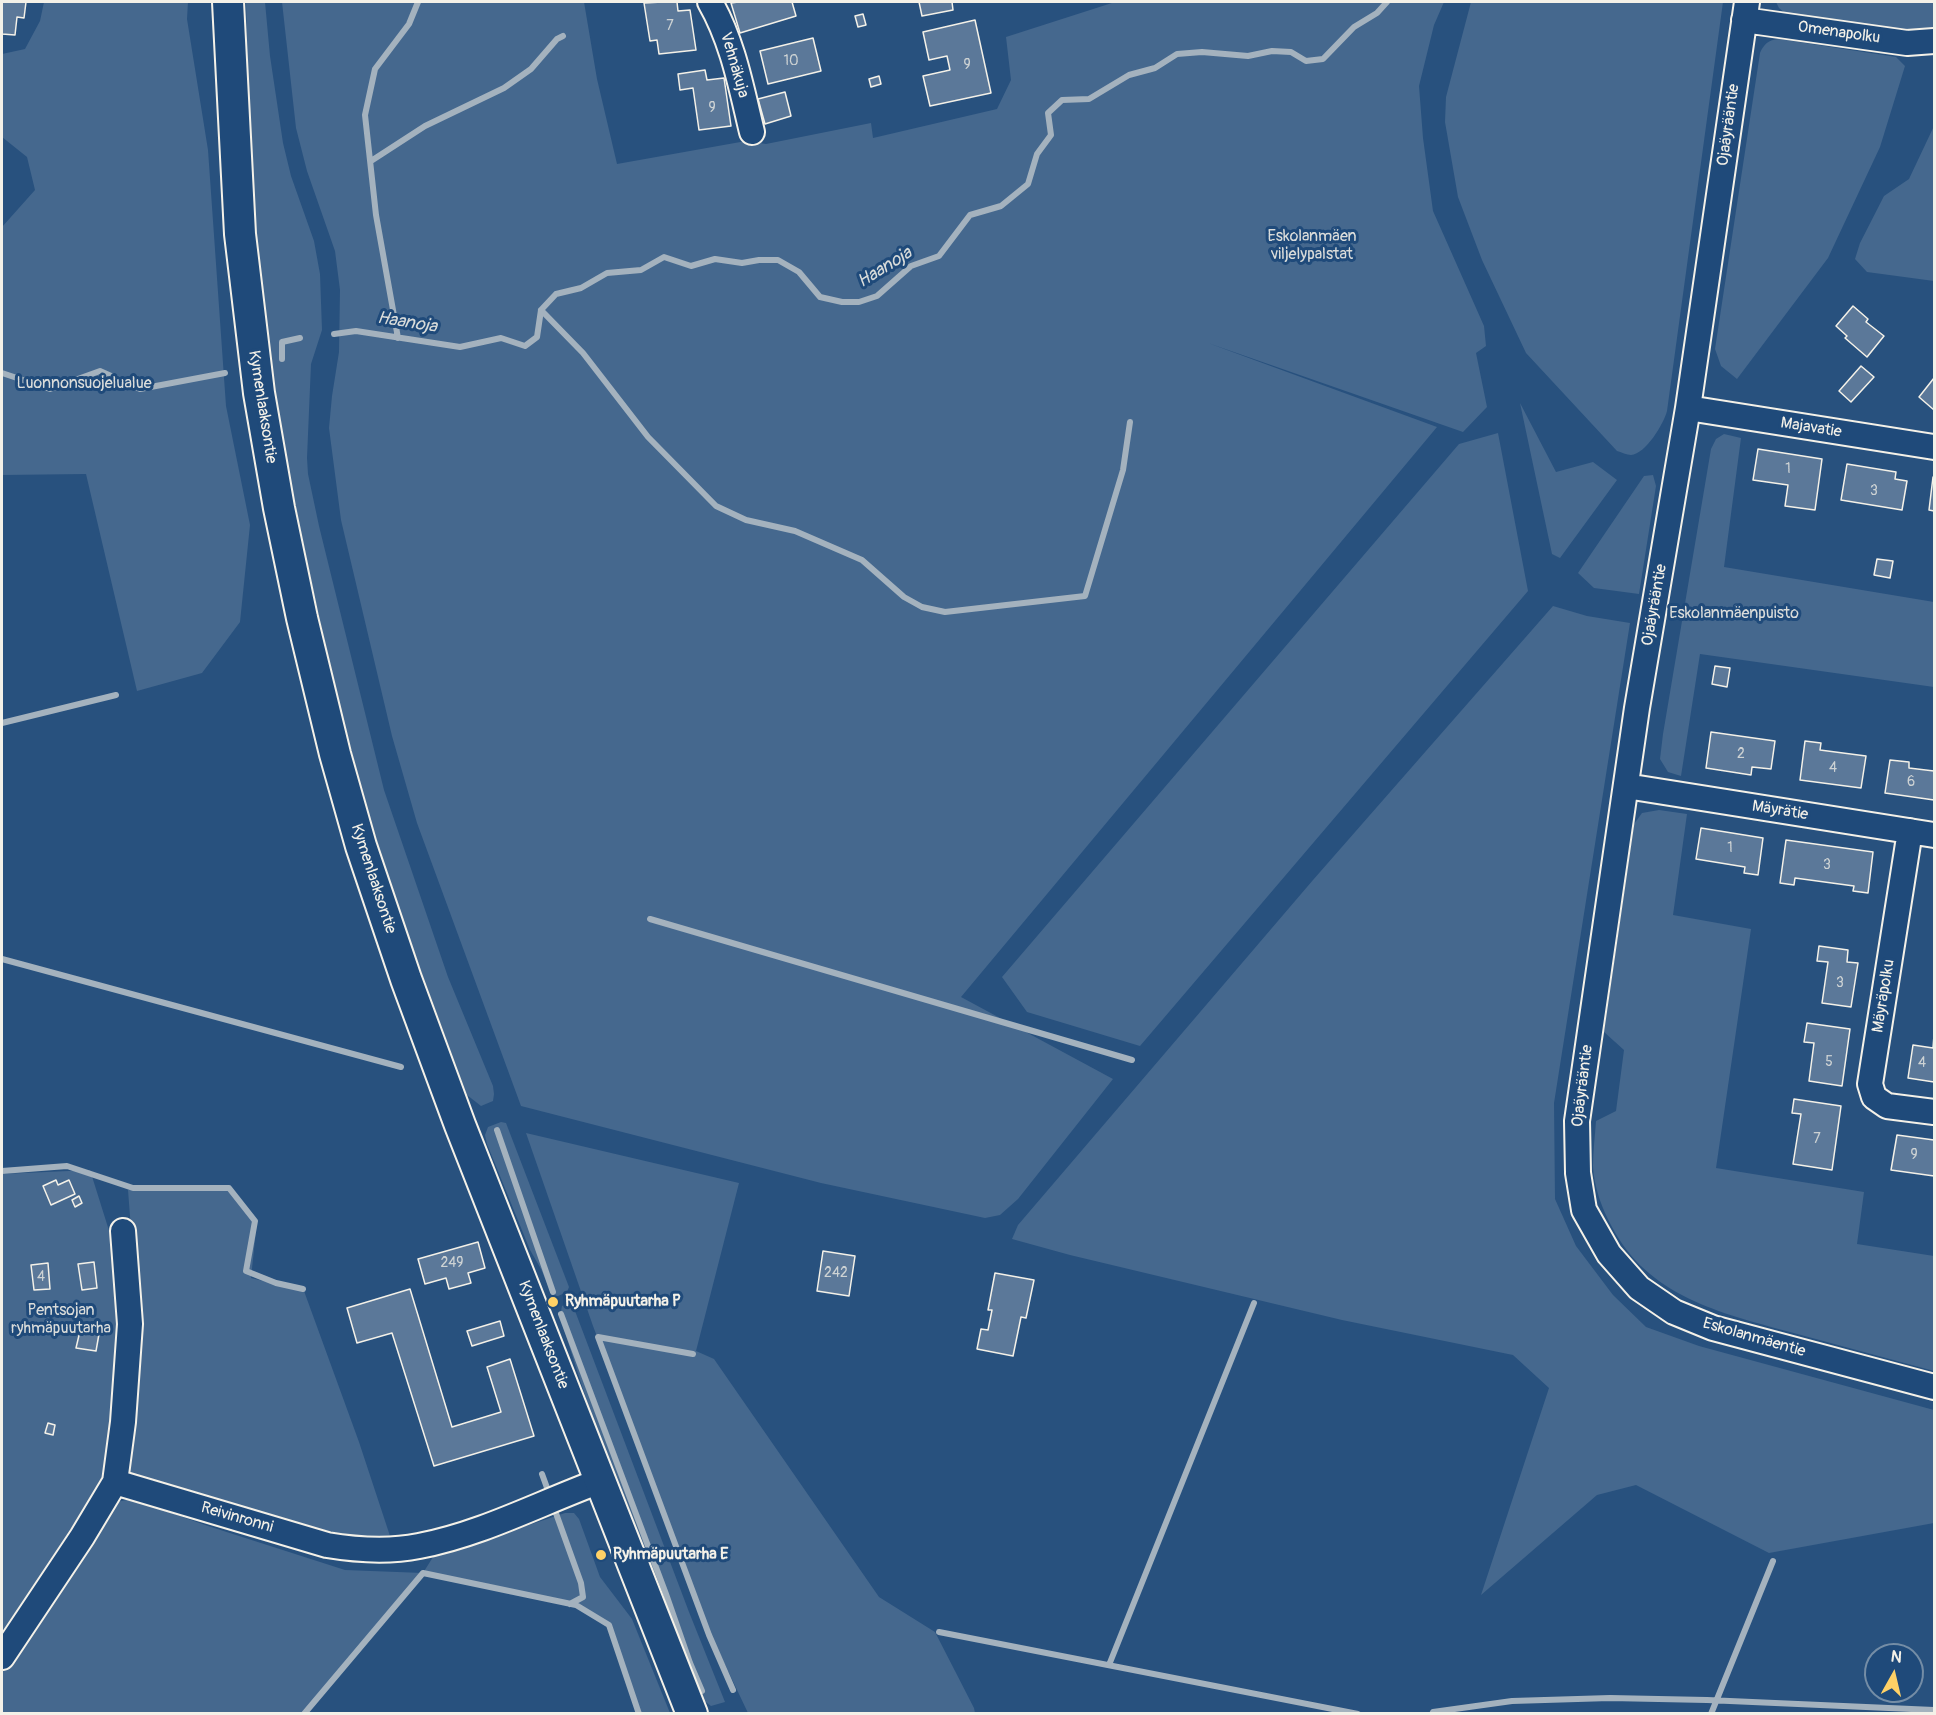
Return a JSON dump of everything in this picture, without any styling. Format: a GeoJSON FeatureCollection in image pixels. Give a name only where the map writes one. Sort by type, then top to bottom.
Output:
{"type":"FeatureCollection","features":[{"type":"Feature","properties":{"kind":"main road","name":"Kymenlaaksontie"},"geometry":{"type":"LineString","coordinates":[[228,2],[240,234],[256,373],[279,508],[302,618],[335,754],[361,846],[406,979],[460,1125],[692,1713]]}},
{"type":"Feature","properties":{"kind":"street","name":"Vehnäkuja"},"geometry":{"type":"LineString","coordinates":[[710,2],[722,22],[732,51],[752,132]]}},
{"type":"Feature","properties":{"kind":"street","name":"Omenapolku"},"geometry":{"type":"LineString","coordinates":[[1745,11],[1908,43],[1935,41]]}},
{"type":"Feature","properties":{"kind":"street","name":"Ojaäyrääntie"},"geometry":{"type":"LineString","coordinates":[[1584,1210],[1578,1173],[1577,1120],[1637,708],[1688,408],[1745,11]]}},
{"type":"Feature","properties":{"kind":"street","name":"Majavatie"},"geometry":{"type":"LineString","coordinates":[[1688,408],[1935,447]]}},
{"type":"Feature","properties":{"kind":"street","name":"Mäyrätie"},"geometry":{"type":"LineString","coordinates":[[1626,786],[1935,835]]}},
{"type":"Feature","properties":{"kind":"street","name":"Mäyräpolku"},"geometry":{"type":"LineString","coordinates":[[1910,831],[1870,1084],[1874,1098],[1887,1106],[1935,1112]]}},
{"type":"Feature","properties":{"kind":"street","name":"Eskolanmäentie"},"geometry":{"type":"LineString","coordinates":[[1584,1210],[1609,1254],[1639,1288],[1674,1312],[1713,1328],[1935,1387]]}},
{"type":"Feature","properties":{"kind":"street"},"geometry":{"type":"LineString","coordinates":[[2,1657],[82,1537],[115,1482],[123,1422],[130,1324],[123,1232]]}},
{"type":"Feature","properties":{"kind":"street","name":"Reivinronni"},"geometry":{"type":"LineString","coordinates":[[115,1482],[327,1545],[350,1549],[374,1549],[419,1546],[444,1540],[499,1522],[600,1481]]}},
{"type":"Feature","properties":{"kind":"green space","name":"Luonnonsuojelualue"},"geometry":{"type":"Polygon","coordinates":[[[44,2],[188,2],[187,19],[208,150],[226,406],[250,525],[240,622],[202,673],[137,691],[86,474],[2,475],[2,227],[35,190],[27,157],[2,137],[2,54],[25,49],[40,21],[44,2]]]}},
{"type":"Feature","properties":{"kind":"green space"},"geometry":{"type":"Polygon","coordinates":[[[246,2],[265,2],[270,56],[283,143],[291,176],[314,241],[320,274],[322,330],[311,364],[307,458],[319,526],[384,790],[448,977],[493,1086],[493,1101],[481,1106],[467,1095],[383,863],[343,717],[308,566],[283,448],[263,322],[252,184],[246,2]]]}},
{"type":"Feature","properties":{"kind":"green space","name":"Eskolanmäen viljelypalstat"},"geometry":{"type":"Polygon","coordinates":[[[282,2],[584,2],[597,79],[617,164],[746,141],[766,144],[871,123],[873,138],[997,109],[1011,80],[1006,37],[1115,2],[1444,2],[1434,25],[1419,86],[1423,138],[1433,211],[1484,326],[1486,346],[1476,353],[1487,407],[1463,432],[1208,343],[1437,427],[961,997],[1113,1079],[1018,1199],[1000,1215],[985,1218],[821,1183],[521,1106],[417,823],[392,736],[341,520],[329,428],[339,352],[340,290],[335,251],[307,171],[296,128],[282,2]]]}},
{"type":"Feature","properties":{"kind":"green space"},"geometry":{"type":"Polygon","coordinates":[[[1471,2],[1723,2],[1667,411],[1654,437],[1637,453],[1629,455],[1617,451],[1526,353],[1482,260],[1458,197],[1445,122],[1446,97],[1471,2]]]}},
{"type":"Feature","properties":{"kind":"green space"},"geometry":{"type":"Polygon","coordinates":[[[1776,2],[1934,2],[1934,30],[1918,34],[1786,14],[1776,2]]]}},
{"type":"Feature","properties":{"kind":"green space"},"geometry":{"type":"Polygon","coordinates":[[[1779,39],[1896,57],[1905,66],[1880,147],[1828,258],[1737,379],[1721,366],[1715,349],[1760,53],[1767,43],[1779,39]]]}},
{"type":"Feature","properties":{"kind":"green space"},"geometry":{"type":"Polygon","coordinates":[[[1934,126],[1934,281],[1867,272],[1855,259],[1860,243],[1884,196],[1909,179],[1934,126]]]}},
{"type":"Feature","properties":{"kind":"green space"},"geometry":{"type":"Polygon","coordinates":[[[1520,403],[1556,472],[1593,462],[1617,480],[1560,558],[1552,554],[1520,403]]]}},
{"type":"Feature","properties":{"kind":"green space"},"geometry":{"type":"Polygon","coordinates":[[[1498,433],[1528,591],[1140,1046],[1027,1012],[1002,977],[1459,444],[1498,433]]]}},
{"type":"Feature","properties":{"kind":"green space","name":"Eskolanmäenpuisto"},"geometry":{"type":"Polygon","coordinates":[[[1724,434],[1741,438],[1724,567],[1934,602],[1934,687],[1700,654],[1681,776],[1668,772],[1660,759],[1663,734],[1711,449],[1716,439],[1724,434]]]}},
{"type":"Feature","properties":{"kind":"green space"},"geometry":{"type":"Polygon","coordinates":[[[1653,475],[1656,486],[1639,594],[1594,588],[1578,573],[1644,476],[1653,475]]]}},
{"type":"Feature","properties":{"kind":"green space"},"geometry":{"type":"Polygon","coordinates":[[[1553,606],[1587,616],[1630,623],[1554,1103],[1555,1199],[1576,1246],[1613,1295],[1646,1327],[1699,1346],[1934,1410],[1934,1523],[1769,1553],[1636,1485],[1597,1495],[1481,1595],[1549,1388],[1513,1355],[1342,1320],[1012,1239],[1018,1225],[1313,880],[1553,606]]]}},
{"type":"Feature","properties":{"kind":"green space"},"geometry":{"type":"Polygon","coordinates":[[[1659,810],[1687,814],[1673,915],[1751,929],[1716,1168],[1864,1192],[1857,1244],[1934,1256],[1934,1371],[1738,1317],[1688,1298],[1666,1286],[1645,1270],[1627,1251],[1608,1220],[1599,1198],[1593,1166],[1596,1121],[1616,1111],[1624,1050],[1604,1032],[1634,824],[1642,813],[1659,810]]]}},
{"type":"Feature","properties":{"kind":"green space"},"geometry":{"type":"Polygon","coordinates":[[[501,1122],[506,1123],[569,1287],[567,1292],[558,1296],[552,1295],[530,1250],[487,1144],[485,1135],[488,1127],[501,1122]]]}},
{"type":"Feature","properties":{"kind":"green space"},"geometry":{"type":"Polygon","coordinates":[[[526,1133],[739,1183],[696,1351],[714,1359],[879,1597],[935,1632],[975,1713],[748,1713],[710,1633],[593,1326],[526,1133]]]}},
{"type":"Feature","properties":{"kind":"green space","name":"Pentsojan ryhmäpuutarha"},"geometry":{"type":"Polygon","coordinates":[[[90,1170],[117,1256],[122,1329],[107,1475],[2,1632],[2,1174],[90,1170]]]}},
{"type":"Feature","properties":{"kind":"green space"},"geometry":{"type":"Polygon","coordinates":[[[227,1189],[257,1221],[251,1278],[304,1291],[359,1442],[391,1539],[337,1537],[135,1482],[122,1468],[138,1320],[128,1190],[227,1189]]]}},
{"type":"Feature","properties":{"kind":"green space"},"geometry":{"type":"Polygon","coordinates":[[[572,1303],[725,1702],[711,1706],[703,1700],[649,1565],[590,1411],[560,1317],[562,1306],[572,1303]]]}},
{"type":"Feature","properties":{"kind":"green space"},"geometry":{"type":"Polygon","coordinates":[[[132,1499],[345,1570],[423,1573],[304,1713],[2,1713],[2,1669],[15,1655],[116,1502],[132,1499]]]}},
{"type":"Feature","properties":{"kind":"green space"},"geometry":{"type":"Polygon","coordinates":[[[565,1513],[574,1513],[579,1519],[600,1577],[632,1619],[670,1713],[639,1713],[609,1625],[576,1605],[423,1573],[433,1557],[565,1513]]]}},
{"type":"Feature","properties":{"kind":"building"},"geometry":{"type":"Polygon","coordinates":[[[2,2],[26,2],[24,18],[17,17],[15,35],[2,34],[2,2]]]}},
{"type":"Feature","properties":{"kind":"building"},"geometry":{"type":"Polygon","coordinates":[[[677,2],[678,11],[690,10],[696,50],[659,54],[657,40],[650,41],[644,3],[677,2]]]}},
{"type":"Feature","properties":{"kind":"building"},"geometry":{"type":"Polygon","coordinates":[[[792,2],[796,16],[740,33],[731,3],[792,2]]]}},
{"type":"Feature","properties":{"kind":"building"},"geometry":{"type":"Polygon","coordinates":[[[919,2],[952,2],[953,10],[922,16],[919,2]]]}},
{"type":"Feature","properties":{"kind":"building"},"geometry":{"type":"Polygon","coordinates":[[[863,14],[866,25],[858,27],[855,16],[863,14]]]}},
{"type":"Feature","properties":{"kind":"building"},"geometry":{"type":"Polygon","coordinates":[[[975,20],[991,93],[930,106],[923,76],[950,70],[947,56],[929,60],[923,32],[975,20]]]}},
{"type":"Feature","properties":{"kind":"building"},"geometry":{"type":"Polygon","coordinates":[[[813,38],[821,71],[768,84],[760,51],[813,38]]]}},
{"type":"Feature","properties":{"kind":"building"},"geometry":{"type":"Polygon","coordinates":[[[705,70],[707,80],[724,78],[731,126],[699,130],[693,88],[680,90],[678,74],[705,70]]]}},
{"type":"Feature","properties":{"kind":"building"},"geometry":{"type":"Polygon","coordinates":[[[879,76],[881,84],[871,87],[869,79],[879,76]]]}},
{"type":"Feature","properties":{"kind":"building"},"geometry":{"type":"Polygon","coordinates":[[[785,92],[791,116],[765,124],[758,99],[785,92]]]}},
{"type":"Feature","properties":{"kind":"building"},"geometry":{"type":"Polygon","coordinates":[[[1853,306],[1868,319],[1866,322],[1884,336],[1867,357],[1845,338],[1847,336],[1836,326],[1853,306]]]}},
{"type":"Feature","properties":{"kind":"building"},"geometry":{"type":"Polygon","coordinates":[[[1861,366],[1874,377],[1851,402],[1839,391],[1861,366]]]}},
{"type":"Feature","properties":{"kind":"building"},"geometry":{"type":"Polygon","coordinates":[[[1934,378],[1934,410],[1919,397],[1934,378]]]}},
{"type":"Feature","properties":{"kind":"building"},"geometry":{"type":"Polygon","coordinates":[[[1758,449],[1822,459],[1815,510],[1785,506],[1788,485],[1753,480],[1758,449]]]}},
{"type":"Feature","properties":{"kind":"building"},"geometry":{"type":"Polygon","coordinates":[[[1847,464],[1896,472],[1895,479],[1907,481],[1902,510],[1841,500],[1847,464]]]}},
{"type":"Feature","properties":{"kind":"building"},"geometry":{"type":"Polygon","coordinates":[[[1934,477],[1934,511],[1929,510],[1934,477]]]}},
{"type":"Feature","properties":{"kind":"building"},"geometry":{"type":"Polygon","coordinates":[[[1877,559],[1893,561],[1890,578],[1874,575],[1877,559]]]}},
{"type":"Feature","properties":{"kind":"building"},"geometry":{"type":"Polygon","coordinates":[[[1715,666],[1730,668],[1727,687],[1712,684],[1715,666]]]}},
{"type":"Feature","properties":{"kind":"building"},"geometry":{"type":"Polygon","coordinates":[[[1711,732],[1775,741],[1771,769],[1752,767],[1751,775],[1706,768],[1711,732]]]}},
{"type":"Feature","properties":{"kind":"building"},"geometry":{"type":"Polygon","coordinates":[[[1805,741],[1821,743],[1820,750],[1866,756],[1861,788],[1800,780],[1805,741]]]}},
{"type":"Feature","properties":{"kind":"building"},"geometry":{"type":"Polygon","coordinates":[[[1890,760],[1909,762],[1909,768],[1934,771],[1934,800],[1885,793],[1890,760]]]}},
{"type":"Feature","properties":{"kind":"building"},"geometry":{"type":"Polygon","coordinates":[[[1701,828],[1763,838],[1758,875],[1744,873],[1745,867],[1696,859],[1701,828]]]}},
{"type":"Feature","properties":{"kind":"building"},"geometry":{"type":"Polygon","coordinates":[[[1786,840],[1873,852],[1868,893],[1853,891],[1854,886],[1795,878],[1794,885],[1780,883],[1786,840]]]}},
{"type":"Feature","properties":{"kind":"building"},"geometry":{"type":"Polygon","coordinates":[[[1819,946],[1848,950],[1847,962],[1858,963],[1851,1007],[1822,1003],[1828,962],[1817,961],[1819,946]]]}},
{"type":"Feature","properties":{"kind":"building"},"geometry":{"type":"Polygon","coordinates":[[[1807,1023],[1850,1029],[1842,1086],[1809,1081],[1814,1043],[1804,1042],[1807,1023]]]}},
{"type":"Feature","properties":{"kind":"building"},"geometry":{"type":"Polygon","coordinates":[[[1934,1035],[1934,1082],[1908,1078],[1913,1045],[1933,1048],[1934,1035]]]}},
{"type":"Feature","properties":{"kind":"building"},"geometry":{"type":"Polygon","coordinates":[[[1794,1099],[1841,1106],[1832,1170],[1793,1164],[1801,1114],[1792,1113],[1794,1099]]]}},
{"type":"Feature","properties":{"kind":"building"},"geometry":{"type":"Polygon","coordinates":[[[1897,1135],[1934,1140],[1934,1176],[1891,1170],[1897,1135]]]}},
{"type":"Feature","properties":{"kind":"building"},"geometry":{"type":"Polygon","coordinates":[[[56,1180],[58,1185],[69,1180],[75,1194],[51,1205],[43,1186],[56,1180]]]}},
{"type":"Feature","properties":{"kind":"building"},"geometry":{"type":"Polygon","coordinates":[[[79,1196],[82,1203],[75,1207],[72,1200],[79,1196]]]}},
{"type":"Feature","properties":{"kind":"building"},"geometry":{"type":"Polygon","coordinates":[[[478,1242],[485,1268],[468,1273],[471,1283],[449,1289],[446,1278],[425,1284],[418,1259],[478,1242]]]}},
{"type":"Feature","properties":{"kind":"building"},"geometry":{"type":"Polygon","coordinates":[[[823,1251],[855,1256],[849,1296],[817,1291],[823,1251]]]}},
{"type":"Feature","properties":{"kind":"building"},"geometry":{"type":"Polygon","coordinates":[[[94,1262],[97,1288],[82,1290],[78,1264],[94,1262]]]}},
{"type":"Feature","properties":{"kind":"building"},"geometry":{"type":"Polygon","coordinates":[[[48,1263],[50,1289],[34,1290],[31,1265],[48,1263]]]}},
{"type":"Feature","properties":{"kind":"building"},"geometry":{"type":"Polygon","coordinates":[[[995,1273],[1034,1280],[1026,1318],[1021,1317],[1013,1356],[977,1349],[981,1329],[988,1330],[992,1310],[988,1310],[995,1273]]]}},
{"type":"Feature","properties":{"kind":"building"},"geometry":{"type":"Polygon","coordinates":[[[410,1289],[452,1427],[501,1412],[487,1367],[510,1359],[534,1436],[434,1466],[392,1333],[357,1343],[347,1308],[410,1289]]]}},
{"type":"Feature","properties":{"kind":"building"},"geometry":{"type":"Polygon","coordinates":[[[500,1321],[504,1336],[472,1346],[467,1331],[500,1321]]]}},
{"type":"Feature","properties":{"kind":"building"},"geometry":{"type":"Polygon","coordinates":[[[80,1331],[99,1334],[96,1351],[76,1348],[80,1331]]]}},
{"type":"Feature","properties":{"kind":"building"},"geometry":{"type":"Polygon","coordinates":[[[48,1423],[55,1425],[53,1435],[45,1433],[48,1423]]]}},
{"type":"Feature","properties":{"kind":"waterway"},"geometry":{"type":"LineString","coordinates":[[398,338],[376,215],[365,115],[375,69],[409,24],[418,2]]}},
{"type":"Feature","properties":{"kind":"waterway","name":"Haanoja"},"geometry":{"type":"LineString","coordinates":[[334,334],[356,331],[460,347],[501,338],[525,346],[537,337],[541,310],[556,294],[581,288],[607,273],[641,270],[664,257],[691,266],[715,259],[742,263],[778,260],[799,272],[820,297],[842,302],[859,302],[877,296],[911,266],[939,256],[970,215],[1001,206],[1028,184],[1037,154],[1051,135],[1048,113],[1062,100],[1089,99],[1129,75],[1155,68],[1177,54],[1202,52],[1248,56],[1272,51],[1291,52],[1306,61],[1323,59],[1354,27],[1377,13],[1387,2]]}},
{"type":"Feature","properties":{"kind":"waterway"},"geometry":{"type":"LineString","coordinates":[[371,161],[425,126],[504,88],[531,69],[557,39],[563,36]]}},
{"type":"Feature","properties":{"kind":"waterway"},"geometry":{"type":"LineString","coordinates":[[541,310],[583,353],[648,437],[716,506],[746,520],[795,531],[862,560],[904,597],[922,607],[945,612],[1085,596],[1123,470],[1130,422]]}},
{"type":"Feature","properties":{"kind":"waterway","name":"Haanoja"},"geometry":{"type":"LineString","coordinates":[[282,359],[282,342],[300,338]]}},
{"type":"Feature","properties":{"kind":"waterway"},"geometry":{"type":"LineString","coordinates":[[2,373],[50,389],[100,371],[140,389],[225,373]]}},
{"type":"Feature","properties":{"kind":"waterway"},"geometry":{"type":"LineString","coordinates":[[2,723],[116,695]]}},
{"type":"Feature","properties":{"kind":"waterway"},"geometry":{"type":"LineString","coordinates":[[650,919],[1132,1060]]}},
{"type":"Feature","properties":{"kind":"waterway"},"geometry":{"type":"LineString","coordinates":[[2,959],[401,1067]]}},
{"type":"Feature","properties":{"kind":"waterway"},"geometry":{"type":"LineString","coordinates":[[497,1130],[553,1292]]}},
{"type":"Feature","properties":{"kind":"waterway"},"geometry":{"type":"LineString","coordinates":[[2,1171],[67,1166],[133,1188],[229,1188],[255,1221],[246,1271],[276,1283],[303,1289]]}},
{"type":"Feature","properties":{"kind":"waterway"},"geometry":{"type":"LineString","coordinates":[[1109,1665],[1254,1303]]}},
{"type":"Feature","properties":{"kind":"waterway"},"geometry":{"type":"LineString","coordinates":[[561,1314],[702,1691]]}},
{"type":"Feature","properties":{"kind":"waterway"},"geometry":{"type":"LineString","coordinates":[[693,1354],[598,1337],[709,1635],[733,1690]]}},
{"type":"Feature","properties":{"kind":"waterway"},"geometry":{"type":"LineString","coordinates":[[542,1474],[550,1496]]}},
{"type":"Feature","properties":{"kind":"waterway"},"geometry":{"type":"LineString","coordinates":[[553,1505],[581,1583],[583,1597],[570,1604]]}},
{"type":"Feature","properties":{"kind":"waterway"},"geometry":{"type":"LineString","coordinates":[[1711,1714],[1773,1561]]}},
{"type":"Feature","properties":{"kind":"waterway"},"geometry":{"type":"LineString","coordinates":[[304,1714],[423,1573],[576,1605],[609,1625],[639,1714]]}},
{"type":"Feature","properties":{"kind":"waterway"},"geometry":{"type":"LineString","coordinates":[[939,1632],[1358,1714]]}},
{"type":"Feature","properties":{"kind":"waterway"},"geometry":{"type":"LineString","coordinates":[[1432,1714],[1433,1712],[1512,1701],[1610,1698],[1934,1710]]}},
{"type":"Feature","properties":{"kind":"place","name":"Ryhmäpuutarha P"},"geometry":{"type":"Point","coordinates":[553,1302]}},
{"type":"Feature","properties":{"kind":"place","name":"Ryhmäpuutarha E"},"geometry":{"type":"Point","coordinates":[601,1555]}}]}
